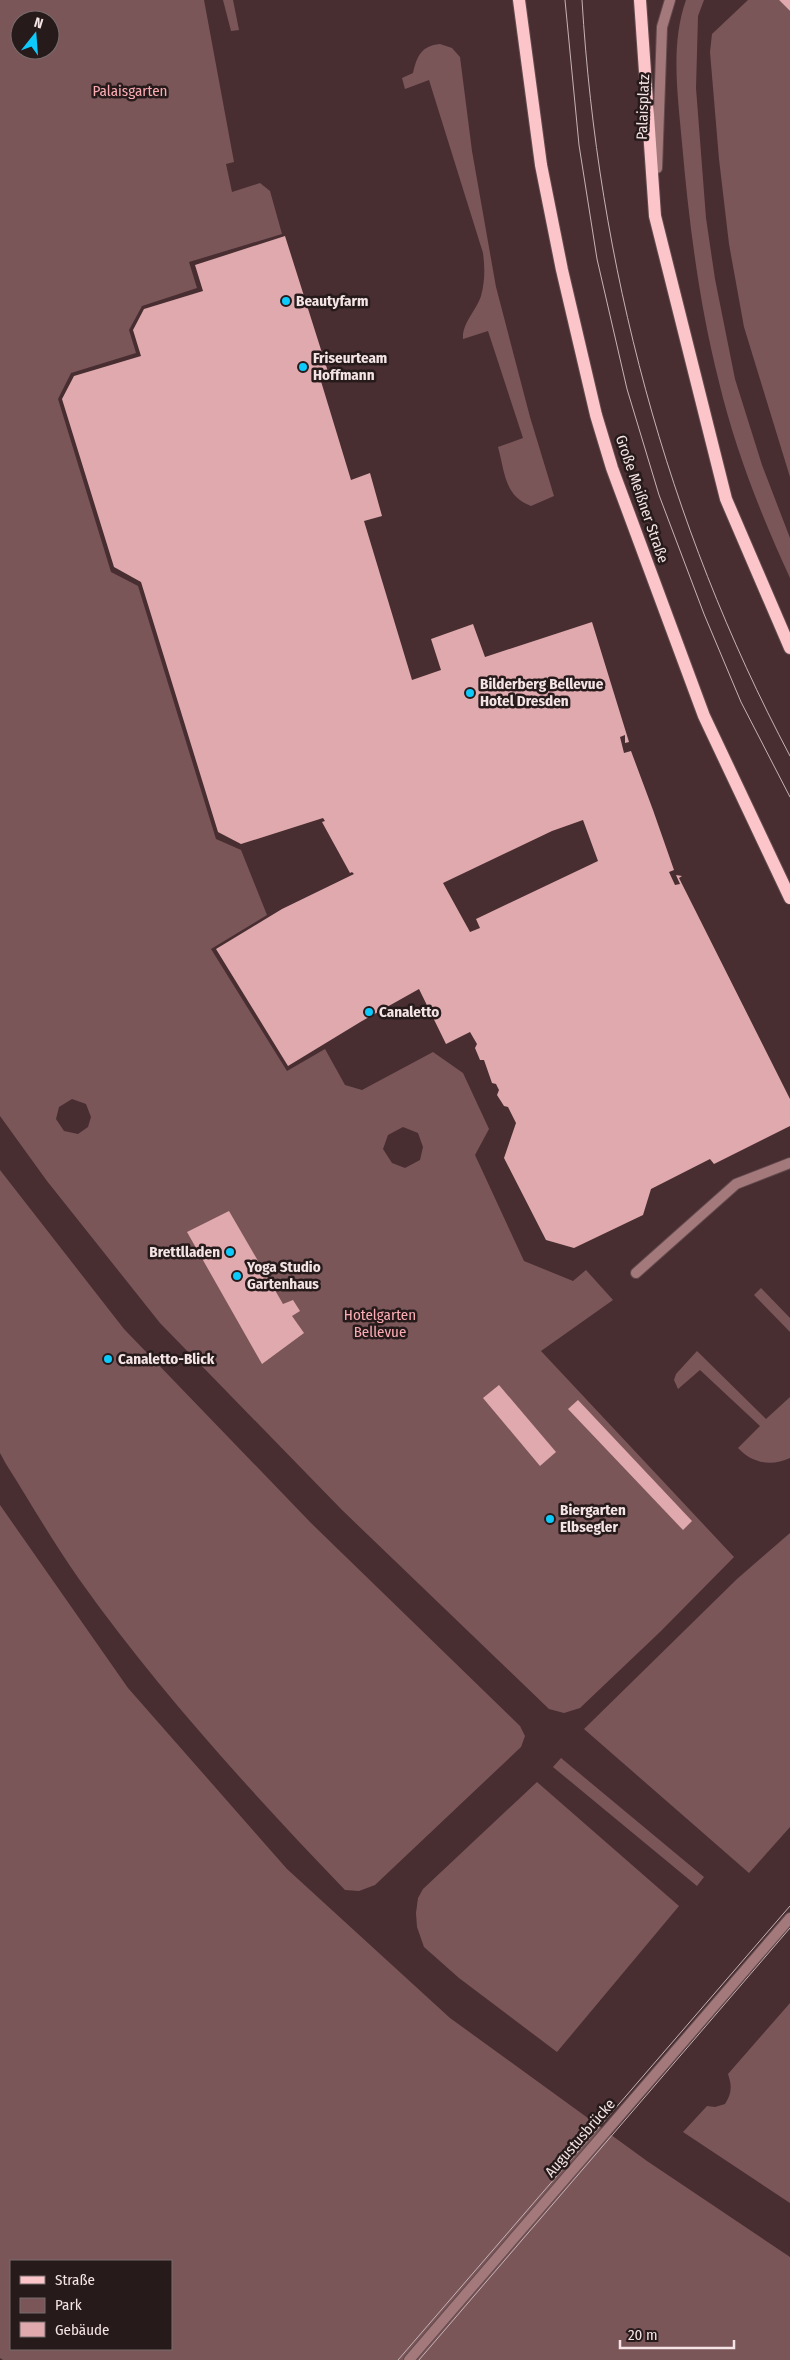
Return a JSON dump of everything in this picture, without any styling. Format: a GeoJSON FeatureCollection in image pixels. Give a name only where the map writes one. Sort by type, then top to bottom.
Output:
{"type":"FeatureCollection","features":[{"type":"Feature","properties":{"kind":"main road","name":"Große Meißner Straße"},"geometry":{"type":"LineString","coordinates":[[519,0],[529,89],[541,165],[562,270],[596,414],[612,468],[704,716],[790,898]]}},
{"type":"Feature","properties":{"kind":"main road","name":"Palaisplatz"},"geometry":{"type":"LineString","coordinates":[[640,0],[655,216]]}},
{"type":"Feature","properties":{"kind":"main road"},"geometry":{"type":"LineString","coordinates":[[655,216],[726,499],[790,648]]}},
{"type":"Feature","properties":{"kind":"street","name":"Palaisplatz"},"geometry":{"type":"LineString","coordinates":[[655,216],[662,26],[670,0]]}},
{"type":"Feature","properties":{"kind":"street"},"geometry":{"type":"LineString","coordinates":[[636,1274],[736,1184],[790,1163]]}},
{"type":"Feature","properties":{"kind":"street","name":"Augustusbrücke"},"geometry":{"type":"LineString","coordinates":[[409,2360],[790,1918]]}},
{"type":"Feature","properties":{"kind":"green space","name":"Hotelgarten Bellevue"},"geometry":{"type":"Polygon","coordinates":[[[0,0],[204,0],[234,162],[226,164],[232,192],[260,183],[270,191],[282,234],[189,262],[197,288],[142,306],[129,330],[136,353],[71,373],[58,399],[111,572],[138,586],[216,839],[241,850],[267,915],[211,949],[287,1071],[325,1049],[345,1085],[362,1090],[433,1052],[463,1073],[489,1129],[475,1155],[524,1261],[573,1281],[586,1270],[613,1300],[541,1351],[734,1557],[661,1631],[580,1708],[564,1713],[549,1709],[342,1510],[160,1323],[47,1181],[0,1116],[0,0]],[[72,1099],[59,1107],[56,1119],[64,1131],[78,1134],[88,1127],[91,1117],[86,1104],[72,1099]],[[403,1127],[388,1135],[383,1149],[392,1163],[405,1168],[420,1160],[423,1147],[418,1133],[403,1127]]]}},
{"type":"Feature","properties":{"kind":"green space"},"geometry":{"type":"Polygon","coordinates":[[[223,0],[233,0],[239,30],[231,31],[223,0]]]}},
{"type":"Feature","properties":{"kind":"green space"},"geometry":{"type":"Polygon","coordinates":[[[686,0],[704,0],[698,16],[696,88],[706,218],[715,279],[735,379],[762,465],[790,538],[790,578],[759,506],[725,407],[700,293],[688,203],[676,71],[678,35],[686,0]]]}},
{"type":"Feature","properties":{"kind":"green space"},"geometry":{"type":"Polygon","coordinates":[[[748,0],[779,0],[790,11],[790,477],[744,327],[729,244],[719,159],[710,52],[712,34],[748,0]]]}},
{"type":"Feature","properties":{"kind":"green space"},"geometry":{"type":"Polygon","coordinates":[[[440,44],[452,48],[460,57],[472,151],[496,287],[530,417],[554,496],[531,506],[515,496],[504,474],[498,447],[523,438],[488,331],[463,339],[467,322],[481,296],[484,274],[483,253],[429,80],[405,89],[402,78],[413,73],[418,57],[424,50],[440,44]]]}},
{"type":"Feature","properties":{"kind":"green space"},"geometry":{"type":"Polygon","coordinates":[[[0,1170],[124,1329],[311,1523],[520,1726],[525,1736],[521,1747],[375,1885],[359,1891],[345,1890],[206,1739],[141,1661],[79,1579],[0,1453],[0,1170]]]}},
{"type":"Feature","properties":{"kind":"green space"},"geometry":{"type":"Polygon","coordinates":[[[761,1288],[790,1318],[790,1332],[754,1295],[761,1288]]]}},
{"type":"Feature","properties":{"kind":"green space"},"geometry":{"type":"Polygon","coordinates":[[[697,1351],[766,1419],[790,1397],[790,1458],[769,1463],[756,1460],[743,1453],[738,1448],[760,1426],[700,1370],[678,1389],[674,1380],[676,1374],[697,1351]]]}},
{"type":"Feature","properties":{"kind":"green space"},"geometry":{"type":"Polygon","coordinates":[[[0,1505],[128,1688],[287,1869],[450,2018],[647,2161],[790,2257],[790,2360],[3,2360],[0,2358],[0,1505]]]}},
{"type":"Feature","properties":{"kind":"green space"},"geometry":{"type":"Polygon","coordinates":[[[790,1533],[790,1827],[749,1873],[584,1729],[737,1579],[790,1533]]]}},
{"type":"Feature","properties":{"kind":"green space"},"geometry":{"type":"Polygon","coordinates":[[[561,1758],[704,1877],[697,1886],[553,1767],[561,1758]]]}},
{"type":"Feature","properties":{"kind":"green space"},"geometry":{"type":"Polygon","coordinates":[[[537,1782],[679,1906],[557,2052],[459,1978],[424,1947],[417,1927],[418,1898],[423,1889],[537,1782]]]}},
{"type":"Feature","properties":{"kind":"green space"},"geometry":{"type":"Polygon","coordinates":[[[790,2003],[790,2203],[683,2132],[707,2106],[715,2107],[725,2104],[731,2089],[728,2074],[790,2003]]]}},
{"type":"Feature","properties":{"kind":"building"},"geometry":{"type":"Polygon","coordinates":[[[779,0],[790,0],[790,11],[779,0]]]}},
{"type":"Feature","properties":{"kind":"building"},"geometry":{"type":"Polygon","coordinates":[[[285,236],[329,375],[320,378],[351,480],[370,473],[382,516],[364,521],[412,680],[441,670],[431,639],[473,624],[485,657],[592,622],[629,742],[625,743],[625,735],[620,737],[624,753],[631,751],[674,870],[669,872],[675,885],[680,884],[676,875],[682,876],[679,878],[790,1099],[790,1126],[714,1164],[710,1159],[651,1189],[643,1215],[574,1248],[546,1240],[504,1158],[516,1123],[508,1107],[504,1106],[497,1095],[499,1090],[496,1084],[492,1083],[484,1060],[480,1060],[475,1048],[477,1044],[470,1032],[446,1044],[419,989],[288,1066],[216,949],[282,909],[354,874],[350,873],[322,822],[325,821],[323,818],[241,844],[218,832],[141,582],[114,567],[62,399],[74,376],[141,356],[133,330],[144,309],[203,291],[195,265],[285,236]],[[583,820],[552,831],[443,883],[470,932],[480,928],[476,919],[598,861],[583,820]]]}},
{"type":"Feature","properties":{"kind":"building"},"geometry":{"type":"Polygon","coordinates":[[[229,1211],[283,1304],[293,1300],[300,1311],[292,1316],[304,1333],[262,1364],[187,1232],[229,1211]]]}},
{"type":"Feature","properties":{"kind":"building"},"geometry":{"type":"Polygon","coordinates":[[[499,1385],[556,1452],[540,1466],[483,1398],[499,1385]]]}},
{"type":"Feature","properties":{"kind":"building"},"geometry":{"type":"Polygon","coordinates":[[[578,1400],[692,1521],[683,1530],[568,1409],[578,1400]]]}},
{"type":"Feature","properties":{"kind":"tram line"},"geometry":{"type":"LineString","coordinates":[[565,0],[579,145],[597,259],[627,389],[659,495],[704,614],[741,702],[790,797]]}},
{"type":"Feature","properties":{"kind":"tram line"},"geometry":{"type":"LineString","coordinates":[[582,0],[590,99],[604,197],[622,294],[646,389],[674,484],[707,576],[746,667],[790,756]]}},
{"type":"Feature","properties":{"kind":"tram line"},"geometry":{"type":"LineString","coordinates":[[398,2360],[790,1906]]}},
{"type":"Feature","properties":{"kind":"tram line"},"geometry":{"type":"LineString","coordinates":[[419,2360],[790,1928]]}},
{"type":"Feature","properties":{"kind":"place","name":"Beautyfarm"},"geometry":{"type":"Point","coordinates":[286,301]}},
{"type":"Feature","properties":{"kind":"place","name":"Friseurteam Hoffmann"},"geometry":{"type":"Point","coordinates":[303,367]}},
{"type":"Feature","properties":{"kind":"place","name":"Bilderberg Bellevue Hotel Dresden"},"geometry":{"type":"Point","coordinates":[470,693]}},
{"type":"Feature","properties":{"kind":"place","name":"Canaletto"},"geometry":{"type":"Point","coordinates":[369,1012]}},
{"type":"Feature","properties":{"kind":"place","name":"Brettlladen"},"geometry":{"type":"Point","coordinates":[230,1252]}},
{"type":"Feature","properties":{"kind":"place","name":"Yoga Studio Gartenhaus"},"geometry":{"type":"Point","coordinates":[237,1276]}},
{"type":"Feature","properties":{"kind":"place","name":"Canaletto-Blick"},"geometry":{"type":"Point","coordinates":[108,1359]}},
{"type":"Feature","properties":{"kind":"place","name":"Biergarten Elbsegler"},"geometry":{"type":"Point","coordinates":[550,1519]}},
{"type":"Feature","properties":{"kind":"park label","name":"Palaisgarten"},"geometry":{"type":"Point","coordinates":[130,91]}}]}
